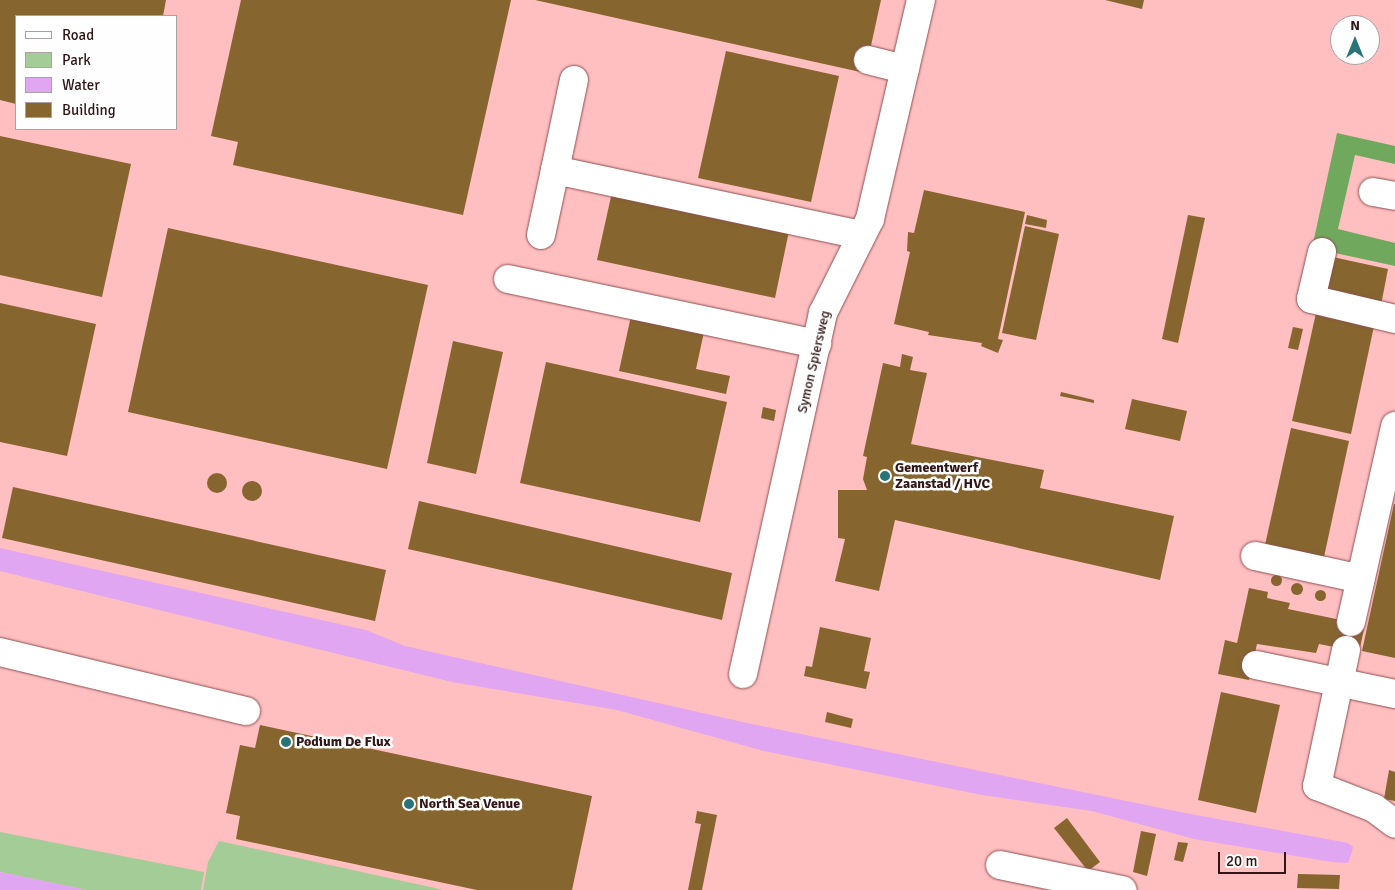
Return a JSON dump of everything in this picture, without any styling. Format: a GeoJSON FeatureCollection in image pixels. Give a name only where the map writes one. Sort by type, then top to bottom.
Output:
{"type":"FeatureCollection","features":[{"type":"Feature","properties":{"kind":"street","name":"Symon Spiersweg"},"geometry":{"type":"LineString","coordinates":[[743,674],[823,313],[870,219],[921,0]]}},
{"type":"Feature","properties":{"kind":"street"},"geometry":{"type":"LineString","coordinates":[[868,60],[905,68]]}},
{"type":"Feature","properties":{"kind":"street"},"geometry":{"type":"LineString","coordinates":[[541,236],[574,80]]}},
{"type":"Feature","properties":{"kind":"street"},"geometry":{"type":"LineString","coordinates":[[555,170],[861,235]]}},
{"type":"Feature","properties":{"kind":"street"},"geometry":{"type":"LineString","coordinates":[[1322,252],[1311,299],[1395,318]]}},
{"type":"Feature","properties":{"kind":"street"},"geometry":{"type":"LineString","coordinates":[[508,279],[816,344]]}},
{"type":"Feature","properties":{"kind":"street"},"geometry":{"type":"LineString","coordinates":[[1351,622],[1395,426]]}},
{"type":"Feature","properties":{"kind":"street"},"geometry":{"type":"LineString","coordinates":[[1255,556],[1361,579]]}},
{"type":"Feature","properties":{"kind":"street"},"geometry":{"type":"LineString","coordinates":[[1346,650],[1317,786],[1374,808],[1395,824]]}},
{"type":"Feature","properties":{"kind":"street"},"geometry":{"type":"LineString","coordinates":[[0,652],[246,711]]}},
{"type":"Feature","properties":{"kind":"street"},"geometry":{"type":"LineString","coordinates":[[1256,665],[1395,694]]}},
{"type":"Feature","properties":{"kind":"street"},"geometry":{"type":"LineString","coordinates":[[1000,865],[1122,890]]}},
{"type":"Feature","properties":{"kind":"shaded area"},"geometry":{"type":"Polygon","coordinates":[[[0,0],[1395,0],[1395,890],[0,890],[0,0]]]}},
{"type":"Feature","properties":{"kind":"green space"},"geometry":{"type":"Polygon","coordinates":[[[1337,133],[1395,146],[1395,164],[1355,155],[1338,229],[1395,243],[1395,266],[1312,248],[1337,133]]]}},
{"type":"Feature","properties":{"kind":"green space"},"geometry":{"type":"Polygon","coordinates":[[[0,832],[204,872],[201,890],[87,890],[0,872],[0,832]]]}},
{"type":"Feature","properties":{"kind":"green space"},"geometry":{"type":"Polygon","coordinates":[[[219,841],[443,890],[203,890],[208,862],[219,841]]]}},
{"type":"Feature","properties":{"kind":"water"},"geometry":{"type":"Polygon","coordinates":[[[0,548],[366,630],[405,646],[747,723],[1180,812],[1348,843],[1353,847],[1348,863],[1332,862],[1194,839],[1092,811],[982,795],[764,751],[617,710],[452,682],[0,571],[0,548]]]}},
{"type":"Feature","properties":{"kind":"water"},"geometry":{"type":"Polygon","coordinates":[[[0,872],[87,890],[0,890],[0,872]]]}},
{"type":"Feature","properties":{"kind":"building"},"geometry":{"type":"Polygon","coordinates":[[[0,0],[166,0],[163,15],[15,15],[15,104],[0,100],[0,0]]]}},
{"type":"Feature","properties":{"kind":"building"},"geometry":{"type":"Polygon","coordinates":[[[241,0],[511,0],[463,215],[233,165],[238,142],[211,136],[241,0]]]}},
{"type":"Feature","properties":{"kind":"building"},"geometry":{"type":"Polygon","coordinates":[[[535,0],[881,0],[865,73],[535,0]]]}},
{"type":"Feature","properties":{"kind":"building"},"geometry":{"type":"Polygon","coordinates":[[[1105,0],[1144,0],[1142,9],[1105,0]]]}},
{"type":"Feature","properties":{"kind":"building"},"geometry":{"type":"Polygon","coordinates":[[[726,51],[839,76],[811,202],[698,178],[726,51]]]}},
{"type":"Feature","properties":{"kind":"building"},"geometry":{"type":"Polygon","coordinates":[[[0,136],[131,164],[102,297],[0,275],[0,136]]]}},
{"type":"Feature","properties":{"kind":"building"},"geometry":{"type":"Polygon","coordinates":[[[924,190],[1025,212],[998,339],[1003,340],[998,353],[981,346],[982,343],[928,335],[929,332],[894,324],[910,252],[907,251],[908,232],[914,233],[924,190]]]}},
{"type":"Feature","properties":{"kind":"building"},"geometry":{"type":"Polygon","coordinates":[[[612,192],[789,231],[775,298],[597,260],[612,192]]]}},
{"type":"Feature","properties":{"kind":"building"},"geometry":{"type":"Polygon","coordinates":[[[1027,215],[1047,220],[1046,228],[1025,224],[1027,215]]]}},
{"type":"Feature","properties":{"kind":"building"},"geometry":{"type":"Polygon","coordinates":[[[1188,215],[1205,218],[1178,343],[1162,339],[1188,215]]]}},
{"type":"Feature","properties":{"kind":"building"},"geometry":{"type":"Polygon","coordinates":[[[1025,226],[1059,234],[1036,340],[1002,333],[1025,226]]]}},
{"type":"Feature","properties":{"kind":"building"},"geometry":{"type":"Polygon","coordinates":[[[168,228],[428,285],[387,469],[128,412],[168,228]]]}},
{"type":"Feature","properties":{"kind":"building"},"geometry":{"type":"Polygon","coordinates":[[[1328,256],[1388,269],[1381,305],[1321,292],[1328,256]]]}},
{"type":"Feature","properties":{"kind":"building"},"geometry":{"type":"Polygon","coordinates":[[[0,303],[96,324],[67,456],[0,442],[0,303]]]}},
{"type":"Feature","properties":{"kind":"building"},"geometry":{"type":"Polygon","coordinates":[[[1316,313],[1374,326],[1351,434],[1292,421],[1316,313]]]}},
{"type":"Feature","properties":{"kind":"building"},"geometry":{"type":"Polygon","coordinates":[[[631,316],[704,332],[696,369],[730,376],[726,394],[619,371],[631,316]]]}},
{"type":"Feature","properties":{"kind":"building"},"geometry":{"type":"Polygon","coordinates":[[[1293,327],[1303,329],[1298,350],[1288,348],[1293,327]]]}},
{"type":"Feature","properties":{"kind":"building"},"geometry":{"type":"Polygon","coordinates":[[[453,341],[503,352],[476,474],[427,463],[453,341]]]}},
{"type":"Feature","properties":{"kind":"building"},"geometry":{"type":"Polygon","coordinates":[[[902,354],[913,357],[910,370],[927,373],[911,444],[1044,470],[1040,488],[1174,516],[1160,580],[895,520],[879,591],[835,581],[845,539],[838,538],[838,490],[867,490],[863,479],[867,457],[863,456],[883,363],[900,367],[902,354]]]}},
{"type":"Feature","properties":{"kind":"building"},"geometry":{"type":"Polygon","coordinates":[[[546,362],[727,402],[700,522],[520,483],[546,362]]]}},
{"type":"Feature","properties":{"kind":"building"},"geometry":{"type":"Polygon","coordinates":[[[1061,392],[1094,400],[1094,403],[1060,396],[1061,392]]]}},
{"type":"Feature","properties":{"kind":"building"},"geometry":{"type":"Polygon","coordinates":[[[1132,399],[1187,411],[1180,441],[1125,429],[1132,399]]]}},
{"type":"Feature","properties":{"kind":"building"},"geometry":{"type":"Polygon","coordinates":[[[763,407],[776,410],[774,421],[761,418],[763,407]]]}},
{"type":"Feature","properties":{"kind":"building"},"geometry":{"type":"Polygon","coordinates":[[[1291,428],[1349,441],[1324,557],[1265,545],[1291,428]]]}},
{"type":"Feature","properties":{"kind":"building"},"geometry":{"type":"Polygon","coordinates":[[[217,473],[224,476],[227,483],[224,490],[217,493],[210,490],[207,483],[210,476],[217,473]]]}},
{"type":"Feature","properties":{"kind":"building"},"geometry":{"type":"Polygon","coordinates":[[[252,481],[259,484],[262,491],[259,498],[252,501],[245,498],[242,491],[245,484],[252,481]]]}},
{"type":"Feature","properties":{"kind":"building"},"geometry":{"type":"Polygon","coordinates":[[[13,487],[386,570],[375,621],[2,538],[13,487]]]}},
{"type":"Feature","properties":{"kind":"building"},"geometry":{"type":"Polygon","coordinates":[[[419,501],[732,573],[722,620],[408,549],[419,501]]]}},
{"type":"Feature","properties":{"kind":"building"},"geometry":{"type":"Polygon","coordinates":[[[1395,504],[1395,658],[1362,651],[1395,504]]]}},
{"type":"Feature","properties":{"kind":"building"},"geometry":{"type":"Polygon","coordinates":[[[1274,575],[1278,575],[1281,580],[1280,584],[1274,585],[1271,582],[1271,578],[1274,575]]]}},
{"type":"Feature","properties":{"kind":"building"},"geometry":{"type":"Polygon","coordinates":[[[1295,583],[1299,583],[1303,589],[1299,595],[1295,595],[1291,591],[1291,587],[1295,583]]]}},
{"type":"Feature","properties":{"kind":"building"},"geometry":{"type":"Polygon","coordinates":[[[1249,588],[1268,592],[1267,598],[1290,603],[1288,609],[1365,625],[1359,652],[1319,644],[1316,653],[1257,644],[1249,680],[1218,674],[1225,640],[1237,643],[1249,588]]]}},
{"type":"Feature","properties":{"kind":"building"},"geometry":{"type":"Polygon","coordinates":[[[1318,590],[1322,590],[1325,595],[1324,599],[1318,600],[1315,597],[1315,593],[1318,590]]]}},
{"type":"Feature","properties":{"kind":"building"},"geometry":{"type":"Polygon","coordinates":[[[820,627],[871,638],[864,671],[870,672],[866,689],[804,676],[806,666],[812,667],[820,627]]]}},
{"type":"Feature","properties":{"kind":"building"},"geometry":{"type":"Polygon","coordinates":[[[1221,692],[1280,705],[1256,813],[1198,800],[1221,692]]]}},
{"type":"Feature","properties":{"kind":"building"},"geometry":{"type":"Polygon","coordinates":[[[827,712],[853,719],[851,728],[825,722],[827,712]]]}},
{"type":"Feature","properties":{"kind":"building","name":"North Sea Venue"},"geometry":{"type":"Polygon","coordinates":[[[260,725],[592,796],[572,890],[477,890],[236,839],[240,816],[226,813],[240,745],[255,748],[260,725]]]}},
{"type":"Feature","properties":{"kind":"building"},"geometry":{"type":"Polygon","coordinates":[[[1389,770],[1395,772],[1395,801],[1384,799],[1389,770]]]}},
{"type":"Feature","properties":{"kind":"building"},"geometry":{"type":"Polygon","coordinates":[[[697,811],[717,815],[702,890],[688,890],[701,824],[695,823],[697,811]]]}},
{"type":"Feature","properties":{"kind":"building"},"geometry":{"type":"Polygon","coordinates":[[[1067,818],[1100,862],[1088,871],[1054,828],[1067,818]]]}},
{"type":"Feature","properties":{"kind":"building"},"geometry":{"type":"Polygon","coordinates":[[[1141,831],[1156,834],[1147,876],[1133,872],[1141,831]]]}},
{"type":"Feature","properties":{"kind":"building"},"geometry":{"type":"Polygon","coordinates":[[[1178,842],[1188,843],[1183,862],[1174,860],[1178,842]]]}},
{"type":"Feature","properties":{"kind":"building"},"geometry":{"type":"Polygon","coordinates":[[[1298,874],[1340,875],[1339,889],[1297,888],[1298,874]]]}},
{"type":"Feature","properties":{"kind":"place","name":"Gemeentwerf Zaanstad / HVC"},"geometry":{"type":"Point","coordinates":[885,476]}},
{"type":"Feature","properties":{"kind":"place","name":"Podium De Flux"},"geometry":{"type":"Point","coordinates":[286,742]}},
{"type":"Feature","properties":{"kind":"place","name":"North Sea Venue"},"geometry":{"type":"Point","coordinates":[409,804]}}]}
